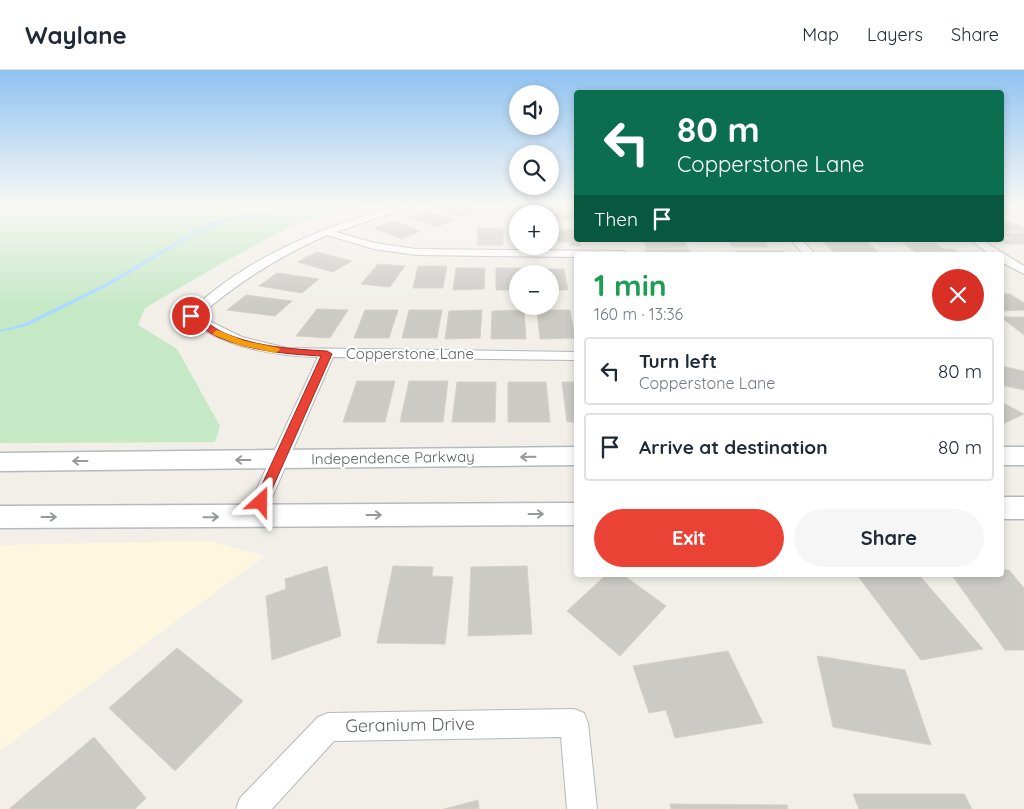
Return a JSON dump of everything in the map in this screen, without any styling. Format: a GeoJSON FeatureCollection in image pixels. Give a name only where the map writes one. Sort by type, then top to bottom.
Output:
{"type":"FeatureCollection","features":[{"type":"Feature","properties":{"kind":"main road","name":"Independence Parkway"},"geometry":{"type":"LineString","coordinates":[[0,462],[574,456]]}},
{"type":"Feature","properties":{"kind":"main road"},"geometry":{"type":"LineString","coordinates":[[1004,456],[1024,456]]}},
{"type":"Feature","properties":{"kind":"main road"},"geometry":{"type":"LineString","coordinates":[[1004,508],[1024,508]]}},
{"type":"Feature","properties":{"kind":"main road"},"geometry":{"type":"LineString","coordinates":[[0,517],[574,514]]}},
{"type":"Feature","properties":{"kind":"street","name":"Copperstone Lane"},"geometry":{"type":"LineString","coordinates":[[312,238],[286,250],[248,272],[218,292],[191,316],[219,334],[256,347],[287,352],[574,356]]}},
{"type":"Feature","properties":{"kind":"street"},"geometry":{"type":"LineString","coordinates":[[348,238],[374,246],[416,252],[574,254]]}},
{"type":"Feature","properties":{"kind":"street"},"geometry":{"type":"LineString","coordinates":[[798,242],[807,252]]}},
{"type":"Feature","properties":{"kind":"street"},"geometry":{"type":"LineString","coordinates":[[978,242],[994,252]]}},
{"type":"Feature","properties":{"kind":"street"},"geometry":{"type":"LineString","coordinates":[[1004,258],[1024,271]]}},
{"type":"Feature","properties":{"kind":"street"},"geometry":{"type":"LineString","coordinates":[[254,516],[327,354]]}},
{"type":"Feature","properties":{"kind":"street","name":"Geranium Drive"},"geometry":{"type":"LineString","coordinates":[[251,809],[328,727],[574,723],[582,809]]}},
{"type":"Feature","properties":{"kind":"shaded area"},"geometry":{"type":"Polygon","coordinates":[[[209,541],[265,556],[0,751],[0,545],[209,541]]]}},
{"type":"Feature","properties":{"kind":"green space"},"geometry":{"type":"Polygon","coordinates":[[[0,238],[268,238],[145,308],[138,325],[177,349],[220,426],[215,442],[0,443],[0,238]]]}},
{"type":"Feature","properties":{"kind":"building"},"geometry":{"type":"Polygon","coordinates":[[[477,238],[503,238],[503,245],[477,245],[477,238]]]}},
{"type":"Feature","properties":{"kind":"building"},"geometry":{"type":"Polygon","coordinates":[[[559,238],[574,238],[574,242],[579,242],[581,246],[570,246],[569,242],[559,242],[559,238]]]}},
{"type":"Feature","properties":{"kind":"building"},"geometry":{"type":"Polygon","coordinates":[[[1024,238],[1024,244],[1006,244],[1002,242],[1004,240],[1024,238]]]}},
{"type":"Feature","properties":{"kind":"building"},"geometry":{"type":"Polygon","coordinates":[[[644,242],[684,242],[688,247],[647,248],[644,242]]]}},
{"type":"Feature","properties":{"kind":"building"},"geometry":{"type":"Polygon","coordinates":[[[729,242],[765,242],[769,247],[733,247],[729,242]]]}},
{"type":"Feature","properties":{"kind":"building"},"geometry":{"type":"Polygon","coordinates":[[[823,242],[867,242],[879,252],[834,252],[823,242]]]}},
{"type":"Feature","properties":{"kind":"building"},"geometry":{"type":"Polygon","coordinates":[[[903,243],[935,243],[944,249],[954,249],[958,252],[915,252],[903,243]]]}},
{"type":"Feature","properties":{"kind":"building"},"geometry":{"type":"Polygon","coordinates":[[[645,249],[688,249],[690,252],[646,252],[645,249]]]}},
{"type":"Feature","properties":{"kind":"building"},"geometry":{"type":"Polygon","coordinates":[[[735,251],[784,252],[736,252],[735,251]]]}},
{"type":"Feature","properties":{"kind":"building"},"geometry":{"type":"Polygon","coordinates":[[[317,252],[352,261],[333,272],[297,262],[317,252]]]}},
{"type":"Feature","properties":{"kind":"building"},"geometry":{"type":"Polygon","coordinates":[[[378,264],[405,266],[390,287],[361,284],[378,264]]]}},
{"type":"Feature","properties":{"kind":"building"},"geometry":{"type":"Polygon","coordinates":[[[418,266],[447,266],[443,288],[413,288],[418,266]]]}},
{"type":"Feature","properties":{"kind":"building"},"geometry":{"type":"Polygon","coordinates":[[[456,268],[485,268],[484,289],[453,290],[456,268]]]}},
{"type":"Feature","properties":{"kind":"building"},"geometry":{"type":"Polygon","coordinates":[[[496,268],[509,268],[509,290],[496,290],[496,268]]]}},
{"type":"Feature","properties":{"kind":"building"},"geometry":{"type":"Polygon","coordinates":[[[559,269],[564,269],[568,290],[559,290],[559,269]]]}},
{"type":"Feature","properties":{"kind":"building"},"geometry":{"type":"Polygon","coordinates":[[[277,273],[319,279],[302,293],[259,286],[277,273]]]}},
{"type":"Feature","properties":{"kind":"building"},"geometry":{"type":"Polygon","coordinates":[[[1004,294],[1010,294],[1024,303],[1024,310],[1004,311],[1004,294]]]}},
{"type":"Feature","properties":{"kind":"building"},"geometry":{"type":"Polygon","coordinates":[[[246,295],[292,301],[275,316],[227,310],[246,295]]]}},
{"type":"Feature","properties":{"kind":"building"},"geometry":{"type":"Polygon","coordinates":[[[317,309],[348,310],[330,338],[296,336],[317,309]]]}},
{"type":"Feature","properties":{"kind":"building"},"geometry":{"type":"Polygon","coordinates":[[[365,310],[398,310],[389,338],[354,338],[365,310]]]}},
{"type":"Feature","properties":{"kind":"building"},"geometry":{"type":"Polygon","coordinates":[[[409,310],[442,310],[437,338],[402,338],[409,310]]]}},
{"type":"Feature","properties":{"kind":"building"},"geometry":{"type":"Polygon","coordinates":[[[482,310],[480,338],[445,339],[449,311],[482,310]]]}},
{"type":"Feature","properties":{"kind":"building"},"geometry":{"type":"Polygon","coordinates":[[[509,310],[509,315],[524,315],[526,339],[491,339],[492,311],[509,310]]]}},
{"type":"Feature","properties":{"kind":"building"},"geometry":{"type":"Polygon","coordinates":[[[559,310],[570,310],[574,338],[540,339],[538,315],[559,315],[559,310]]]}},
{"type":"Feature","properties":{"kind":"building"},"geometry":{"type":"Polygon","coordinates":[[[1004,317],[1024,317],[1024,335],[1004,319],[1004,317]]]}},
{"type":"Feature","properties":{"kind":"building"},"geometry":{"type":"Polygon","coordinates":[[[1004,367],[1024,371],[1024,390],[1004,386],[1004,367]]]}},
{"type":"Feature","properties":{"kind":"building"},"geometry":{"type":"Polygon","coordinates":[[[357,381],[395,381],[385,422],[343,422],[357,381]]]}},
{"type":"Feature","properties":{"kind":"building"},"geometry":{"type":"Polygon","coordinates":[[[409,381],[448,381],[443,422],[400,422],[409,381]]]}},
{"type":"Feature","properties":{"kind":"building"},"geometry":{"type":"Polygon","coordinates":[[[457,382],[496,382],[495,422],[452,422],[457,382]]]}},
{"type":"Feature","properties":{"kind":"building"},"geometry":{"type":"Polygon","coordinates":[[[508,382],[546,382],[550,422],[508,422],[508,382]]]}},
{"type":"Feature","properties":{"kind":"building"},"geometry":{"type":"Polygon","coordinates":[[[562,382],[574,382],[574,422],[567,422],[562,382]]]}},
{"type":"Feature","properties":{"kind":"building"},"geometry":{"type":"Polygon","coordinates":[[[1004,404],[1024,414],[1004,424],[1004,404]]]}},
{"type":"Feature","properties":{"kind":"building"},"geometry":{"type":"Polygon","coordinates":[[[327,566],[341,636],[272,660],[266,596],[286,589],[285,579],[327,566]]]}},
{"type":"Feature","properties":{"kind":"building"},"geometry":{"type":"Polygon","coordinates":[[[393,566],[433,567],[432,576],[453,577],[445,644],[377,643],[393,566]]]}},
{"type":"Feature","properties":{"kind":"building"},"geometry":{"type":"Polygon","coordinates":[[[527,566],[532,634],[468,636],[471,567],[527,566]]]}},
{"type":"Feature","properties":{"kind":"building"},"geometry":{"type":"Polygon","coordinates":[[[1004,570],[1009,570],[1024,588],[1024,650],[1005,650],[953,577],[1004,577],[1004,570]]]}},
{"type":"Feature","properties":{"kind":"building"},"geometry":{"type":"Polygon","coordinates":[[[604,577],[626,577],[666,606],[620,656],[567,611],[604,577]]]}},
{"type":"Feature","properties":{"kind":"building"},"geometry":{"type":"Polygon","coordinates":[[[859,577],[921,577],[983,649],[921,660],[859,577]]]}},
{"type":"Feature","properties":{"kind":"building"},"geometry":{"type":"Polygon","coordinates":[[[177,648],[243,701],[175,771],[109,708],[177,648]]]}},
{"type":"Feature","properties":{"kind":"building"},"geometry":{"type":"Polygon","coordinates":[[[728,651],[763,723],[675,738],[666,710],[649,713],[633,666],[728,651]]]}},
{"type":"Feature","properties":{"kind":"building"},"geometry":{"type":"Polygon","coordinates":[[[817,656],[905,670],[931,745],[833,727],[817,656]]]}},
{"type":"Feature","properties":{"kind":"building"},"geometry":{"type":"Polygon","coordinates":[[[94,737],[146,798],[135,809],[9,809],[94,737]]]}},
{"type":"Feature","properties":{"kind":"building"},"geometry":{"type":"Polygon","coordinates":[[[853,794],[964,794],[972,809],[859,809],[853,794]]]}},
{"type":"Feature","properties":{"kind":"building"},"geometry":{"type":"Polygon","coordinates":[[[478,800],[479,809],[444,809],[478,800]]]}},
{"type":"Feature","properties":{"kind":"building"},"geometry":{"type":"Polygon","coordinates":[[[670,804],[787,805],[788,809],[671,809],[670,804]]]}},
{"type":"Feature","properties":{"kind":"waterway"},"geometry":{"type":"LineString","coordinates":[[0,331],[25,325],[110,283],[185,238]]}},
{"type":"Feature","properties":{"kind":"slow traffic"},"geometry":{"type":"LineString","coordinates":[[217,333],[242,343],[275,350]]}},
{"type":"Feature","properties":{"kind":"route"},"geometry":{"type":"LineString","coordinates":[[191,316],[219,334],[256,347],[287,352],[327,354],[261,502]]}}]}
